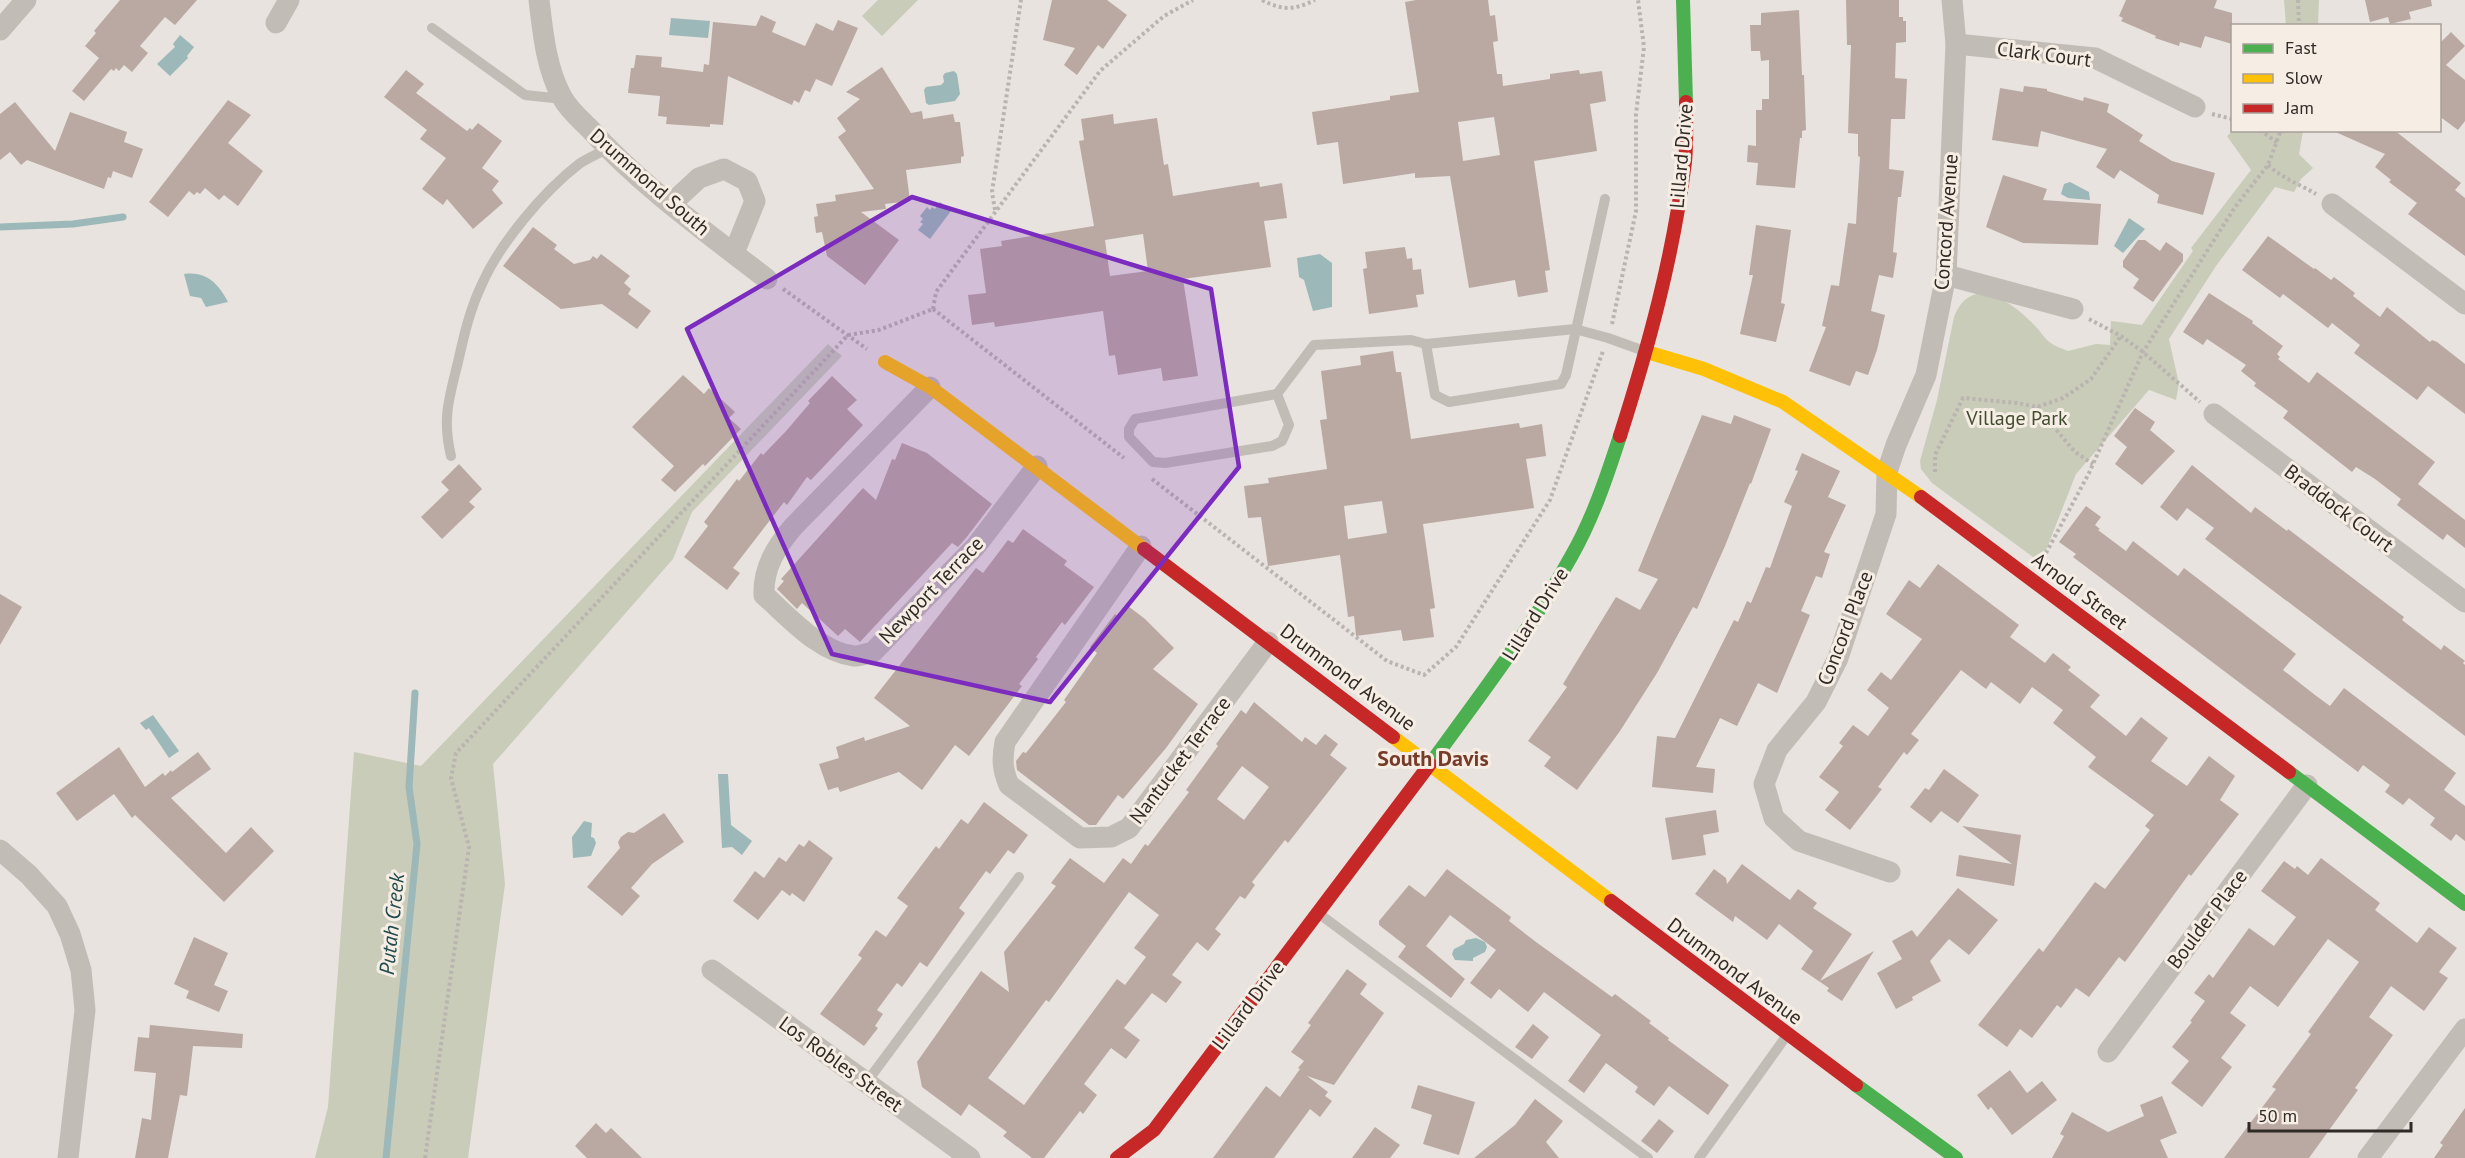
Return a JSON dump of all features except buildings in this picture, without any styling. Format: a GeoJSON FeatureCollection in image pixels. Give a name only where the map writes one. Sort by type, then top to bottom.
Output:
{"type":"FeatureCollection","features":[{"type":"Feature","properties":{"kind":"street"},"geometry":{"type":"LineString","coordinates":[[0,30],[26,0]]}},
{"type":"Feature","properties":{"kind":"street"},"geometry":{"type":"LineString","coordinates":[[276,23],[289,0]]}},
{"type":"Feature","properties":{"kind":"street","name":"Drummond South"},"geometry":{"type":"LineString","coordinates":[[539,0],[544,41],[551,71],[563,99],[607,149],[671,204],[767,279]]}},
{"type":"Feature","properties":{"kind":"street","name":"Lillard Drive"},"geometry":{"type":"LineString","coordinates":[[1143,1158],[1154,1130],[1514,649],[1573,554],[1604,487],[1647,352],[1667,270],[1685,160],[1687,76],[1683,0]]}},
{"type":"Feature","properties":{"kind":"street","name":"Concord Avenue"},"geometry":{"type":"LineString","coordinates":[[1887,472],[1926,375],[1946,275],[1956,44],[1952,0]]}},
{"type":"Feature","properties":{"kind":"street","name":"Clark Court"},"geometry":{"type":"LineString","coordinates":[[1956,44],[2095,58],[2195,106]]}},
{"type":"Feature","properties":{"kind":"street"},"geometry":{"type":"LineString","coordinates":[[671,204],[699,178],[724,169],[747,181],[754,201],[734,253]]}},
{"type":"Feature","properties":{"kind":"street"},"geometry":{"type":"LineString","coordinates":[[2332,204],[2465,304]]}},
{"type":"Feature","properties":{"kind":"street"},"geometry":{"type":"LineString","coordinates":[[1946,275],[2073,309]]}},
{"type":"Feature","properties":{"kind":"street","name":"Arnold Street"},"geometry":{"type":"LineString","coordinates":[[1647,352],[1704,369],[1783,402],[1887,472],[2465,904]]}},
{"type":"Feature","properties":{"kind":"street","name":"Drummond Avenue"},"geometry":{"type":"LineString","coordinates":[[885,362],[930,387],[1037,466],[1788,1035],[1956,1158]]}},
{"type":"Feature","properties":{"kind":"street","name":"Newport Terrace"},"geometry":{"type":"LineString","coordinates":[[930,387],[793,527],[780,542],[767,567],[763,582],[764,595],[814,638],[840,652],[856,656],[873,652],[976,546],[1037,466]]}},
{"type":"Feature","properties":{"kind":"street","name":"Braddock Court"},"geometry":{"type":"LineString","coordinates":[[2214,414],[2465,602]]}},
{"type":"Feature","properties":{"kind":"street","name":"Concord Place"},"geometry":{"type":"LineString","coordinates":[[1887,472],[1886,514],[1838,658],[1816,702],[1777,750],[1764,784],[1774,818],[1799,841],[1890,872]]}},
{"type":"Feature","properties":{"kind":"street","name":"Nantucket Terrace"},"geometry":{"type":"LineString","coordinates":[[1141,546],[1005,742],[1002,757],[1004,773],[1009,784],[1080,838],[1111,837],[1129,828],[1268,642]]}},
{"type":"Feature","properties":{"kind":"street","name":"Boulder Place"},"geometry":{"type":"LineString","coordinates":[[2108,1052],[2307,785]]}},
{"type":"Feature","properties":{"kind":"street"},"geometry":{"type":"LineString","coordinates":[[0,850],[57,906],[81,970],[85,1010],[68,1158]]}},
{"type":"Feature","properties":{"kind":"street","name":"Los Robles Street"},"geometry":{"type":"LineString","coordinates":[[712,970],[970,1158]]}},
{"type":"Feature","properties":{"kind":"street"},"geometry":{"type":"LineString","coordinates":[[2368,1158],[2465,1029]]}},
{"type":"Feature","properties":{"kind":"street","name":"Lillard Drive"},"geometry":{"type":"LineString","coordinates":[[1117,1158],[1154,1130]]}},
{"type":"Feature","properties":{"kind":"lane"},"geometry":{"type":"LineString","coordinates":[[432,28],[525,95],[563,99]]}},
{"type":"Feature","properties":{"kind":"lane"},"geometry":{"type":"LineString","coordinates":[[451,456],[445,412],[469,316],[482,283],[511,234],[580,164],[607,149]]}},
{"type":"Feature","properties":{"kind":"lane"},"geometry":{"type":"LineString","coordinates":[[1426,344],[1435,395],[1449,402],[1561,384],[1566,375],[1605,199]]}},
{"type":"Feature","properties":{"kind":"lane"},"geometry":{"type":"LineString","coordinates":[[1277,394],[1289,425],[1282,441],[1272,446],[1165,463],[1153,462],[1129,437],[1129,429],[1135,419],[1277,394],[1314,345],[1411,340],[1426,344],[1575,329],[1647,352]]}},
{"type":"Feature","properties":{"kind":"lane"},"geometry":{"type":"LineString","coordinates":[[866,1083],[1019,878]]}},
{"type":"Feature","properties":{"kind":"lane"},"geometry":{"type":"LineString","coordinates":[[1318,913],[1648,1158]]}},
{"type":"Feature","properties":{"kind":"lane"},"geometry":{"type":"LineString","coordinates":[[1699,1158],[1788,1035]]}},
{"type":"Feature","properties":{"kind":"path"},"geometry":{"type":"LineString","coordinates":[[996,211],[992,192],[1021,0]]}},
{"type":"Feature","properties":{"kind":"path"},"geometry":{"type":"LineString","coordinates":[[933,309],[936,292],[1100,71],[1164,16],[1193,0]]}},
{"type":"Feature","properties":{"kind":"path"},"geometry":{"type":"LineString","coordinates":[[1262,0],[1276,8],[1288,9],[1301,7],[1316,0]]}},
{"type":"Feature","properties":{"kind":"path"},"geometry":{"type":"LineString","coordinates":[[1150,478],[1387,661],[1424,675],[1456,647],[1550,500],[1608,338],[1636,211],[1636,114],[1644,47],[1638,0]]}},
{"type":"Feature","properties":{"kind":"path"},"geometry":{"type":"LineString","coordinates":[[2298,0],[2299,24]]}},
{"type":"Feature","properties":{"kind":"path"},"geometry":{"type":"LineString","coordinates":[[2263,132],[2278,143]]}},
{"type":"Feature","properties":{"kind":"path"},"geometry":{"type":"LineString","coordinates":[[2046,553],[2093,464],[2143,352],[2235,207],[2268,165],[2281,132]]}},
{"type":"Feature","properties":{"kind":"path"},"geometry":{"type":"LineString","coordinates":[[2268,165],[2281,177],[2292,179],[2332,204]]}},
{"type":"Feature","properties":{"kind":"path"},"geometry":{"type":"LineString","coordinates":[[767,279],[885,362]]}},
{"type":"Feature","properties":{"kind":"path"},"geometry":{"type":"LineString","coordinates":[[425,1158],[469,847],[451,778],[456,753],[848,335],[879,330],[933,309]]}},
{"type":"Feature","properties":{"kind":"path"},"geometry":{"type":"LineString","coordinates":[[933,309],[1132,463]]}},
{"type":"Feature","properties":{"kind":"path"},"geometry":{"type":"LineString","coordinates":[[2073,309],[2121,336],[2143,352],[2214,414]]}},
{"type":"Feature","properties":{"kind":"path"},"geometry":{"type":"LineString","coordinates":[[1935,472],[1935,455],[1963,398],[2037,407],[2063,398],[2091,379],[2121,336]]}},
{"type":"Feature","properties":{"kind":"path"},"geometry":{"type":"LineString","coordinates":[[2037,407],[2075,452],[2093,464]]}},
{"type":"Feature","properties":{"kind":"highlighted area"},"geometry":{"type":"Polygon","coordinates":[[[912,197],[1211,289],[1239,467],[1050,702],[832,654],[687,329],[912,197]]]}},
{"type":"Feature","properties":{"kind":"green space"},"geometry":{"type":"Polygon","coordinates":[[[878,0],[918,0],[882,36],[862,16],[878,0]]]}},
{"type":"Feature","properties":{"kind":"green space"},"geometry":{"type":"Polygon","coordinates":[[[2284,0],[2319,0],[2318,24],[2286,24],[2284,0]]]}},
{"type":"Feature","properties":{"kind":"green space","name":"Village Park"},"geometry":{"type":"Polygon","coordinates":[[[2232,132],[2303,132],[2299,154],[2313,168],[2301,179],[2294,192],[2275,187],[2216,266],[2169,339],[2179,384],[2176,400],[2149,390],[2076,474],[2041,563],[1932,483],[1921,469],[1920,461],[1937,400],[1954,317],[1962,303],[1972,296],[1983,294],[1994,296],[2018,310],[2049,342],[2068,351],[2096,344],[2110,345],[2111,321],[2142,325],[2193,251],[2191,248],[2251,170],[2227,136],[2232,132]]]}},
{"type":"Feature","properties":{"kind":"green space"},"geometry":{"type":"Polygon","coordinates":[[[828,344],[842,356],[692,512],[673,559],[493,764],[505,884],[468,1158],[315,1158],[328,1107],[354,752],[421,766],[828,344]]]}},
{"type":"Feature","properties":{"kind":"water"},"geometry":{"type":"Polygon","coordinates":[[[671,18],[710,21],[708,38],[669,35],[671,18]]]}},
{"type":"Feature","properties":{"kind":"water"},"geometry":{"type":"Polygon","coordinates":[[[180,35],[194,47],[187,56],[188,58],[170,76],[157,64],[175,47],[173,44],[180,35]]]}},
{"type":"Feature","properties":{"kind":"water"},"geometry":{"type":"Polygon","coordinates":[[[954,71],[957,74],[960,94],[955,101],[929,105],[926,103],[924,90],[926,87],[941,85],[944,82],[945,73],[954,71]]]}},
{"type":"Feature","properties":{"kind":"water"},"geometry":{"type":"Polygon","coordinates":[[[2070,182],[2089,192],[2090,200],[2068,198],[2061,194],[2064,184],[2070,182]]]}},
{"type":"Feature","properties":{"kind":"water"},"geometry":{"type":"Polygon","coordinates":[[[940,202],[951,211],[930,239],[918,230],[923,224],[920,222],[923,219],[920,216],[927,207],[930,210],[932,207],[935,209],[940,202]]]}},
{"type":"Feature","properties":{"kind":"water"},"geometry":{"type":"Polygon","coordinates":[[[2129,218],[2145,229],[2123,253],[2114,246],[2129,218]]]}},
{"type":"Feature","properties":{"kind":"water"},"geometry":{"type":"Polygon","coordinates":[[[1320,254],[1332,263],[1332,307],[1313,311],[1304,280],[1299,277],[1297,258],[1320,254]]]}},
{"type":"Feature","properties":{"kind":"water"},"geometry":{"type":"Polygon","coordinates":[[[184,274],[199,274],[210,280],[220,289],[228,302],[206,307],[201,298],[190,296],[184,274]]]}},
{"type":"Feature","properties":{"kind":"water"},"geometry":{"type":"Polygon","coordinates":[[[153,715],[179,751],[169,758],[149,728],[146,730],[140,723],[153,715]]]}},
{"type":"Feature","properties":{"kind":"water"},"geometry":{"type":"Polygon","coordinates":[[[718,774],[728,774],[731,825],[752,841],[742,855],[732,847],[722,848],[718,774]]]}},
{"type":"Feature","properties":{"kind":"water"},"geometry":{"type":"Polygon","coordinates":[[[584,821],[592,823],[591,837],[596,843],[591,856],[573,858],[572,837],[584,821]]]}},
{"type":"Feature","properties":{"kind":"water"},"geometry":{"type":"Polygon","coordinates":[[[1476,938],[1485,942],[1487,947],[1485,952],[1473,958],[1473,961],[1455,960],[1452,954],[1454,949],[1464,944],[1466,940],[1476,938]]]}},
{"type":"Feature","properties":{"kind":"waterway","name":"Putah Creek"},"geometry":{"type":"LineString","coordinates":[[0,227],[73,224],[123,217]]}},
{"type":"Feature","properties":{"kind":"waterway","name":"Putah Creek"},"geometry":{"type":"LineString","coordinates":[[386,1158],[417,844],[409,787],[415,693]]}},
{"type":"Feature","properties":{"kind":"traffic: fast"},"geometry":{"type":"LineString","coordinates":[[1683,0],[1686,102]]}},
{"type":"Feature","properties":{"kind":"traffic: fast"},"geometry":{"type":"LineString","coordinates":[[1430,764],[1540,609],[1580,541],[1605,481],[1620,436]]}},
{"type":"Feature","properties":{"kind":"traffic: fast"},"geometry":{"type":"LineString","coordinates":[[2289,772],[2465,904]]}},
{"type":"Feature","properties":{"kind":"traffic: fast"},"geometry":{"type":"LineString","coordinates":[[1856,1085],[1956,1158]]}},
{"type":"Feature","properties":{"kind":"traffic: slow"},"geometry":{"type":"LineString","coordinates":[[1647,352],[1704,369],[1783,402],[1921,497]]}},
{"type":"Feature","properties":{"kind":"traffic: slow"},"geometry":{"type":"LineString","coordinates":[[885,362],[930,387],[1144,549]]}},
{"type":"Feature","properties":{"kind":"traffic: slow"},"geometry":{"type":"LineString","coordinates":[[1393,737],[1611,901]]}},
{"type":"Feature","properties":{"kind":"traffic: jam"},"geometry":{"type":"LineString","coordinates":[[1620,436],[1641,368],[1674,232],[1685,162],[1686,102]]}},
{"type":"Feature","properties":{"kind":"traffic: jam"},"geometry":{"type":"LineString","coordinates":[[1921,497],[2289,772]]}},
{"type":"Feature","properties":{"kind":"traffic: jam"},"geometry":{"type":"LineString","coordinates":[[1144,549],[1393,737]]}},
{"type":"Feature","properties":{"kind":"traffic: jam"},"geometry":{"type":"LineString","coordinates":[[1117,1158],[1154,1130],[1430,764]]}},
{"type":"Feature","properties":{"kind":"traffic: jam"},"geometry":{"type":"LineString","coordinates":[[1611,901],[1856,1085]]}},
{"type":"Feature","properties":{"kind":"district","name":"South Davis"},"geometry":{"type":"Point","coordinates":[1433,758]}}]}
